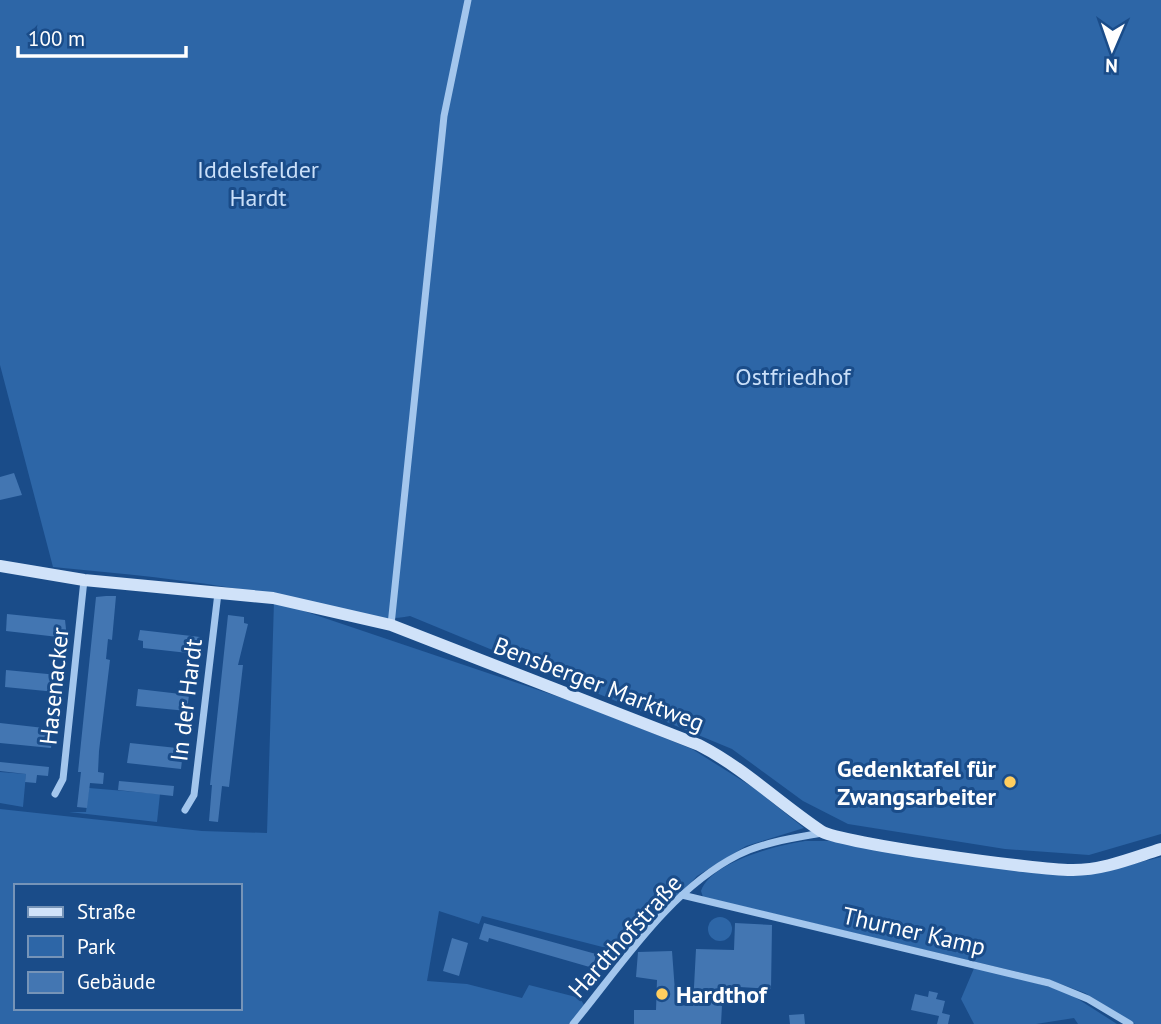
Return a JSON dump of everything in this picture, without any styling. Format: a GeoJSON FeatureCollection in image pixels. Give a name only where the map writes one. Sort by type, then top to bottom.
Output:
{"type":"FeatureCollection","features":[{"type":"Feature","properties":{"kind":"street"},"geometry":{"type":"LineString","coordinates":[[391,625],[444,116],[468,0]]}},
{"type":"Feature","properties":{"kind":"street","name":"Bensberger Marktweg"},"geometry":{"type":"LineString","coordinates":[[0,566],[84,580],[273,598],[391,625],[699,745],[739,767],[823,833],[979,859],[1073,870],[1112,866],[1161,849]]}},
{"type":"Feature","properties":{"kind":"street","name":"Hasenacker"},"geometry":{"type":"LineString","coordinates":[[55,794],[63,779],[84,580]]}},
{"type":"Feature","properties":{"kind":"street","name":"In der Hardt"},"geometry":{"type":"LineString","coordinates":[[185,810],[194,795],[218,592]]}},
{"type":"Feature","properties":{"kind":"street","name":"Hardthofstraße"},"geometry":{"type":"LineString","coordinates":[[573,1024],[682,895],[739,854],[777,841],[823,833]]}},
{"type":"Feature","properties":{"kind":"street","name":"Thurner Kamp"},"geometry":{"type":"LineString","coordinates":[[682,895],[1049,983],[1088,999],[1130,1024]]}},
{"type":"Feature","properties":{"kind":"green space","name":"Ostfriedhof"},"geometry":{"type":"Polygon","coordinates":[[[0,0],[1161,0],[1161,834],[1089,855],[1005,849],[848,824],[803,801],[732,749],[410,616],[359,616],[273,595],[218,586],[53,567],[0,365],[0,0]]]}},
{"type":"Feature","properties":{"kind":"green space"},"geometry":{"type":"Polygon","coordinates":[[[274,601],[577,703],[692,749],[754,788],[804,828],[746,846],[697,876],[626,953],[482,916],[479,924],[439,911],[427,981],[467,984],[522,998],[529,985],[580,998],[584,1005],[569,1024],[0,1024],[0,809],[202,831],[267,833],[274,601]]]}},
{"type":"Feature","properties":{"kind":"green space"},"geometry":{"type":"Polygon","coordinates":[[[0,772],[26,774],[23,807],[0,803],[0,772]]]}},
{"type":"Feature","properties":{"kind":"green space"},"geometry":{"type":"Polygon","coordinates":[[[89,788],[160,794],[157,822],[69,812],[86,812],[89,788]]]}},
{"type":"Feature","properties":{"kind":"green space"},"geometry":{"type":"Polygon","coordinates":[[[805,841],[831,841],[1031,871],[1096,873],[1161,857],[1161,1024],[1135,1024],[1085,993],[1047,979],[703,897],[701,891],[707,881],[731,863],[779,846],[805,841]]]}},
{"type":"Feature","properties":{"kind":"green space"},"geometry":{"type":"Polygon","coordinates":[[[720,917],[729,920],[732,929],[729,938],[720,941],[711,938],[708,929],[711,920],[720,917]]]}},
{"type":"Feature","properties":{"kind":"green space"},"geometry":{"type":"Polygon","coordinates":[[[975,966],[1067,992],[1117,1024],[1078,1024],[1074,1018],[1036,1024],[974,1024],[961,999],[975,966]]]}},
{"type":"Feature","properties":{"kind":"building"},"geometry":{"type":"Polygon","coordinates":[[[14,473],[22,495],[0,500],[0,477],[14,473]]]}},
{"type":"Feature","properties":{"kind":"building"},"geometry":{"type":"Polygon","coordinates":[[[116,596],[112,640],[108,639],[106,659],[110,660],[99,751],[98,772],[104,773],[103,784],[90,783],[87,808],[77,807],[81,772],[78,772],[96,597],[116,596]]]}},
{"type":"Feature","properties":{"kind":"building"},"geometry":{"type":"Polygon","coordinates":[[[7,614],[65,620],[67,638],[6,631],[7,614]]]}},
{"type":"Feature","properties":{"kind":"building"},"geometry":{"type":"Polygon","coordinates":[[[228,615],[244,617],[244,623],[248,624],[238,665],[243,665],[229,787],[222,786],[218,822],[209,821],[210,785],[228,615]]]}},
{"type":"Feature","properties":{"kind":"building"},"geometry":{"type":"Polygon","coordinates":[[[140,630],[200,637],[197,654],[143,648],[143,641],[138,640],[140,630]]]}},
{"type":"Feature","properties":{"kind":"building"},"geometry":{"type":"Polygon","coordinates":[[[6,670],[58,675],[56,692],[5,687],[6,670]]]}},
{"type":"Feature","properties":{"kind":"building"},"geometry":{"type":"Polygon","coordinates":[[[138,689],[189,695],[187,711],[136,706],[138,689]]]}},
{"type":"Feature","properties":{"kind":"building"},"geometry":{"type":"Polygon","coordinates":[[[0,723],[53,729],[51,748],[0,743],[0,723]]]}},
{"type":"Feature","properties":{"kind":"building"},"geometry":{"type":"Polygon","coordinates":[[[130,743],[177,748],[177,752],[183,752],[181,769],[127,763],[130,743]]]}},
{"type":"Feature","properties":{"kind":"building"},"geometry":{"type":"Polygon","coordinates":[[[0,762],[49,767],[48,776],[37,775],[36,783],[25,782],[26,774],[0,771],[0,762]]]}},
{"type":"Feature","properties":{"kind":"building"},"geometry":{"type":"Polygon","coordinates":[[[119,781],[174,786],[173,796],[118,790],[119,781]]]}},
{"type":"Feature","properties":{"kind":"building"},"geometry":{"type":"Polygon","coordinates":[[[484,923],[596,954],[593,968],[489,938],[488,942],[479,939],[484,923]]]}},
{"type":"Feature","properties":{"kind":"building"},"geometry":{"type":"Polygon","coordinates":[[[735,923],[772,925],[771,989],[723,986],[721,1024],[634,1024],[634,1010],[656,1010],[657,980],[636,977],[638,952],[672,951],[676,1005],[693,1006],[696,949],[734,950],[735,923]]]}},
{"type":"Feature","properties":{"kind":"building"},"geometry":{"type":"Polygon","coordinates":[[[452,938],[468,943],[459,976],[443,971],[452,938]]]}},
{"type":"Feature","properties":{"kind":"building"},"geometry":{"type":"Polygon","coordinates":[[[929,991],[938,993],[936,999],[945,1001],[942,1013],[950,1015],[948,1024],[937,1024],[939,1016],[911,1010],[915,994],[928,997],[929,991]]]}},
{"type":"Feature","properties":{"kind":"building"},"geometry":{"type":"Polygon","coordinates":[[[804,1014],[805,1024],[790,1024],[789,1015],[804,1014]]]}},
{"type":"Feature","properties":{"kind":"place","name":"Gedenktafel für Zwangsarbeiter"},"geometry":{"type":"Point","coordinates":[1010,782]}},
{"type":"Feature","properties":{"kind":"place","name":"Hardthof"},"geometry":{"type":"Point","coordinates":[662,994]}},
{"type":"Feature","properties":{"kind":"park label","name":"Iddelsfelder Hardt"},"geometry":{"type":"Point","coordinates":[258,183]}}]}
